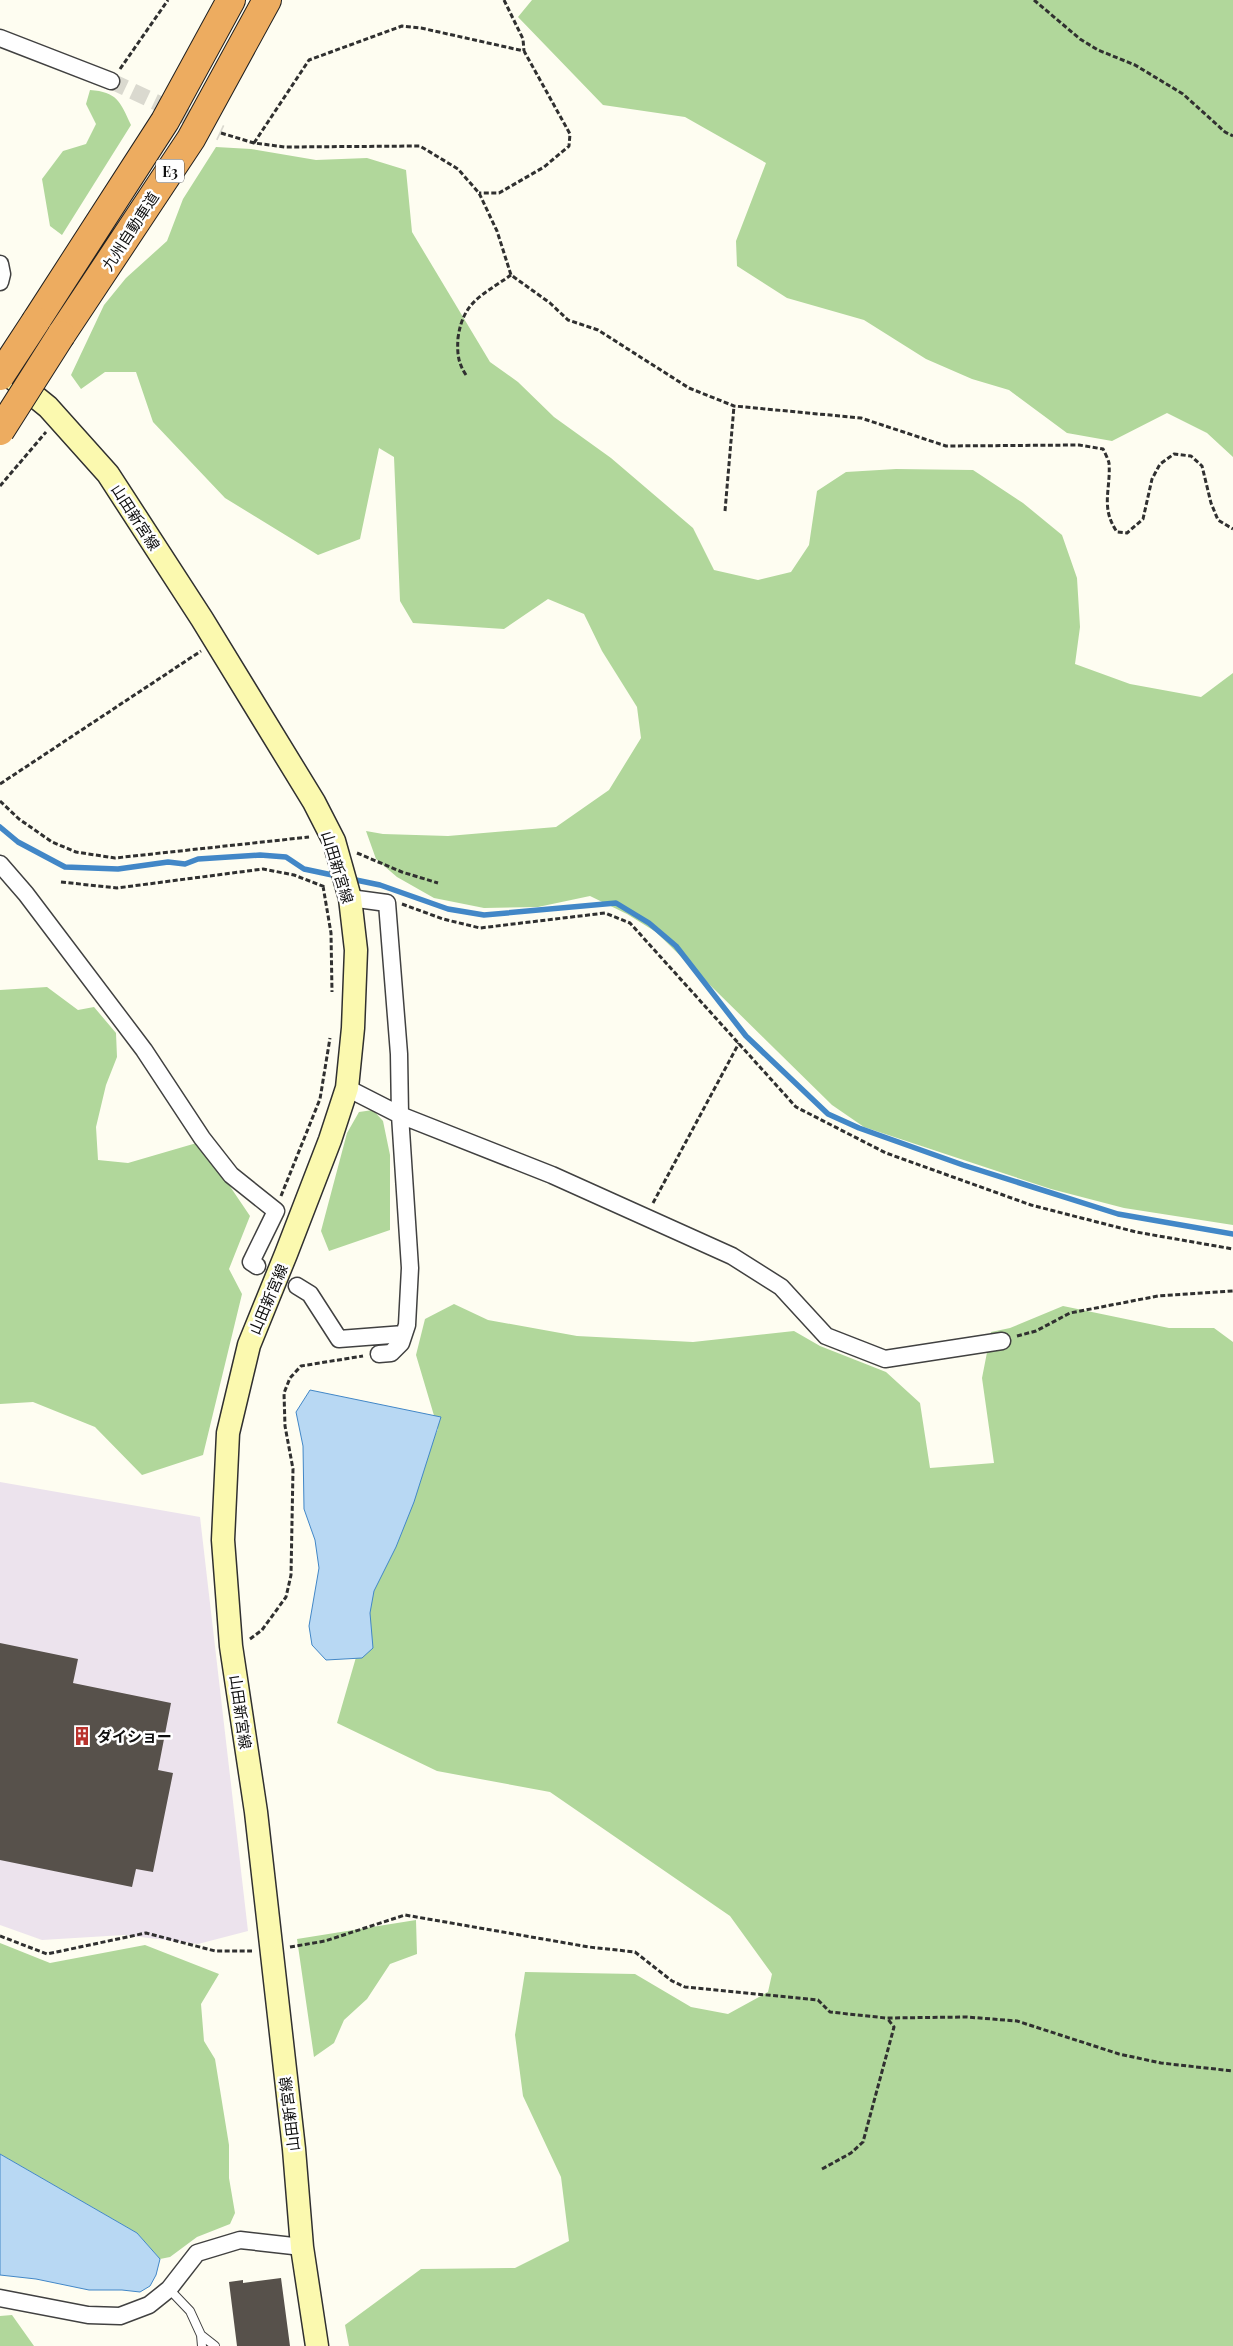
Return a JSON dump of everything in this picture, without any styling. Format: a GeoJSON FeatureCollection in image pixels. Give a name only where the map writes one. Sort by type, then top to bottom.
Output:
{"type":"FeatureCollection","features":[{"type":"Feature","properties":{"kind":"highway","name":"九州自動車道"},"geometry":{"type":"LineString","coordinates":[[0,376],[165,121],[231,0]]}},
{"type":"Feature","properties":{"kind":"highway","name":"九州自動車道"},"geometry":{"type":"LineString","coordinates":[[0,431],[61,335],[191,139],[267,0]]}},
{"type":"Feature","properties":{"kind":"main road","name":"山田新宮線"},"geometry":{"type":"LineString","coordinates":[[0,368],[48,407],[108,474],[216,642],[314,802],[334,841],[350,898],[356,950],[353,1028],[347,1088],[296,1228],[249,1345],[228,1433],[223,1540],[231,1646],[256,1812],[270,1951],[294,2149],[302,2247],[317,2346]]}},
{"type":"Feature","properties":{"kind":"street"},"geometry":{"type":"LineString","coordinates":[[0,38],[112,81]]}},
{"type":"Feature","properties":{"kind":"street"},"geometry":{"type":"LineString","coordinates":[[0,264],[2,274],[0,282]]}},
{"type":"Feature","properties":{"kind":"street"},"geometry":{"type":"LineString","coordinates":[[0,864],[26,894],[144,1050],[202,1138],[231,1175],[276,1211],[251,1262],[257,1266]]}},
{"type":"Feature","properties":{"kind":"street"},"geometry":{"type":"LineString","coordinates":[[350,898],[387,903],[399,1054],[400,1114],[410,1268],[407,1325],[401,1343],[391,1353],[379,1354]]}},
{"type":"Feature","properties":{"kind":"street"},"geometry":{"type":"LineString","coordinates":[[347,1088],[400,1114],[552,1174],[732,1256],[781,1287],[826,1336],[885,1359],[1002,1341]]}},
{"type":"Feature","properties":{"kind":"street"},"geometry":{"type":"LineString","coordinates":[[297,1286],[310,1294],[339,1339],[404,1334]]}},
{"type":"Feature","properties":{"kind":"street"},"geometry":{"type":"LineString","coordinates":[[0,2298],[88,2315],[120,2316],[149,2305],[169,2289],[197,2253],[240,2240],[302,2247]]}},
{"type":"Feature","properties":{"kind":"lane"},"geometry":{"type":"LineString","coordinates":[[169,2289],[190,2311],[201,2335],[202,2346]]}},
{"type":"Feature","properties":{"kind":"lane"},"geometry":{"type":"LineString","coordinates":[[201,2335],[215,2346]]}},
{"type":"Feature","properties":{"kind":"path"},"geometry":{"type":"LineString","coordinates":[[112,81],[168,0]]}},
{"type":"Feature","properties":{"kind":"path"},"geometry":{"type":"LineString","coordinates":[[479,193],[499,192],[544,167],[569,146],[570,134],[524,51],[523,40],[504,0]]}},
{"type":"Feature","properties":{"kind":"path"},"geometry":{"type":"LineString","coordinates":[[1034,0],[1086,42],[1135,65],[1183,94],[1225,132],[1233,136]]}},
{"type":"Feature","properties":{"kind":"path"},"geometry":{"type":"LineString","coordinates":[[254,143],[309,60],[402,26],[421,28],[524,51]]}},
{"type":"Feature","properties":{"kind":"path"},"geometry":{"type":"LineString","coordinates":[[221,132],[254,143],[285,147],[420,146],[458,170],[479,193],[497,231],[511,275],[550,303],[568,320],[598,330],[689,388],[734,406],[861,418],[946,446],[1079,445],[1103,449],[1109,463],[1106,497],[1109,521],[1117,532],[1122,533],[1127,533],[1143,519],[1152,479],[1160,464],[1174,454],[1191,456],[1202,466],[1211,503],[1218,520],[1233,529]]}},
{"type":"Feature","properties":{"kind":"path"},"geometry":{"type":"LineString","coordinates":[[466,375],[459,364],[457,349],[460,323],[467,309],[477,297],[511,275]]}},
{"type":"Feature","properties":{"kind":"path"},"geometry":{"type":"LineString","coordinates":[[725,511],[734,406]]}},
{"type":"Feature","properties":{"kind":"path"},"geometry":{"type":"LineString","coordinates":[[0,486],[58,418]]}},
{"type":"Feature","properties":{"kind":"path"},"geometry":{"type":"LineString","coordinates":[[0,784],[216,642]]}},
{"type":"Feature","properties":{"kind":"path"},"geometry":{"type":"LineString","coordinates":[[0,801],[19,819],[52,842],[76,852],[115,858],[308,837],[334,841],[402,872],[438,882]]}},
{"type":"Feature","properties":{"kind":"path"},"geometry":{"type":"LineString","coordinates":[[61,882],[117,888],[263,869],[294,875],[350,898]]}},
{"type":"Feature","properties":{"kind":"path"},"geometry":{"type":"LineString","coordinates":[[323,886],[331,933],[332,994]]}},
{"type":"Feature","properties":{"kind":"path"},"geometry":{"type":"LineString","coordinates":[[387,903],[402,904],[443,919],[480,928],[605,913],[630,924],[796,1106],[886,1153],[1031,1205],[1136,1232],[1233,1250]]}},
{"type":"Feature","properties":{"kind":"path"},"geometry":{"type":"LineString","coordinates":[[276,1211],[320,1099],[331,1031]]}},
{"type":"Feature","properties":{"kind":"path"},"geometry":{"type":"LineString","coordinates":[[645,1216],[739,1043]]}},
{"type":"Feature","properties":{"kind":"path"},"geometry":{"type":"LineString","coordinates":[[1002,1341],[1036,1330],[1070,1313],[1158,1296],[1233,1292]]}},
{"type":"Feature","properties":{"kind":"path"},"geometry":{"type":"LineString","coordinates":[[231,1646],[248,1640],[262,1630],[286,1597],[291,1575],[293,1469],[285,1426],[284,1393],[290,1378],[301,1366],[379,1354]]}},
{"type":"Feature","properties":{"kind":"path"},"geometry":{"type":"LineString","coordinates":[[0,1936],[47,1954],[146,1933],[215,1951],[270,1951],[325,1942],[405,1915],[635,1952],[672,1981],[685,1987],[818,2000],[830,2012],[886,2018],[967,2016],[1017,2021],[1119,2054],[1161,2063],[1233,2071]]}},
{"type":"Feature","properties":{"kind":"path"},"geometry":{"type":"LineString","coordinates":[[822,2169],[851,2153],[862,2142],[894,2027],[886,2018]]}},
{"type":"Feature","properties":{"kind":"shaded area"},"geometry":{"type":"Polygon","coordinates":[[[0,1482],[200,1517],[248,1931],[198,1944],[124,1935],[42,1940],[0,1925],[0,1482]]]}},
{"type":"Feature","properties":{"kind":"green space"},"geometry":{"type":"Polygon","coordinates":[[[532,0],[1233,0],[1233,457],[1207,433],[1167,413],[1112,441],[1067,433],[1009,390],[972,379],[926,359],[864,320],[787,298],[737,266],[736,241],[766,163],[685,117],[603,105],[518,17],[532,0]]]}},
{"type":"Feature","properties":{"kind":"green space"},"geometry":{"type":"Polygon","coordinates":[[[90,90],[106,93],[116,99],[131,125],[62,235],[50,226],[42,179],[63,151],[86,144],[96,124],[86,104],[90,90]]]}},
{"type":"Feature","properties":{"kind":"green space"},"geometry":{"type":"Polygon","coordinates":[[[216,147],[251,149],[316,160],[367,158],[406,170],[412,232],[490,362],[518,382],[554,417],[611,458],[693,528],[714,570],[758,580],[791,572],[809,545],[817,491],[846,472],[896,469],[973,470],[1023,503],[1062,535],[1077,578],[1080,627],[1075,664],[1130,684],[1201,697],[1233,673],[1233,1225],[1124,1208],[1051,1189],[864,1127],[832,1105],[656,932],[627,914],[590,896],[538,907],[484,908],[434,898],[397,877],[376,859],[366,831],[383,834],[448,836],[556,827],[609,790],[641,738],[637,707],[602,651],[584,614],[548,599],[504,629],[413,623],[400,601],[394,457],[379,448],[360,539],[318,555],[225,498],[153,422],[136,372],[105,372],[81,389],[71,375],[104,305],[126,278],[167,241],[183,199],[216,147]]]}},
{"type":"Feature","properties":{"kind":"green space"},"geometry":{"type":"Polygon","coordinates":[[[47,987],[78,1010],[94,1007],[116,1033],[117,1057],[106,1085],[96,1127],[98,1160],[128,1163],[200,1142],[250,1216],[229,1269],[242,1294],[203,1455],[142,1475],[95,1427],[33,1402],[0,1404],[0,990],[47,987]]]}},
{"type":"Feature","properties":{"kind":"green space"},"geometry":{"type":"Polygon","coordinates":[[[373,1110],[383,1121],[390,1155],[390,1230],[329,1251],[321,1231],[347,1133],[359,1112],[373,1110]]]}},
{"type":"Feature","properties":{"kind":"green space"},"geometry":{"type":"Polygon","coordinates":[[[454,1304],[488,1320],[577,1336],[693,1342],[794,1331],[820,1346],[886,1372],[920,1403],[930,1468],[994,1463],[982,1378],[991,1332],[1010,1328],[1063,1306],[1169,1328],[1214,1328],[1233,1342],[1233,2346],[349,2346],[345,2325],[421,2269],[515,2268],[569,2241],[561,2177],[523,2096],[515,2035],[525,1972],[635,1974],[691,2007],[728,2014],[768,1992],[772,1974],[730,1916],[550,1792],[437,1771],[337,1723],[361,1640],[369,1544],[407,1498],[438,1429],[416,1355],[425,1319],[454,1304]]]}},
{"type":"Feature","properties":{"kind":"green space"},"geometry":{"type":"Polygon","coordinates":[[[416,1920],[417,1954],[390,1964],[367,1999],[344,2020],[334,2043],[314,2057],[297,1939],[416,1920]]]}},
{"type":"Feature","properties":{"kind":"green space"},"geometry":{"type":"Polygon","coordinates":[[[0,1943],[50,1963],[145,1945],[219,1974],[201,2004],[204,2041],[215,2059],[229,2145],[229,2178],[235,2213],[230,2224],[197,2237],[170,2257],[160,2259],[137,2233],[0,2154],[0,1943]]]}},
{"type":"Feature","properties":{"kind":"green space"},"geometry":{"type":"Polygon","coordinates":[[[12,2315],[34,2346],[0,2346],[0,2316],[12,2315]]]}},
{"type":"Feature","properties":{"kind":"water"},"geometry":{"type":"Polygon","coordinates":[[[310,1390],[441,1417],[414,1502],[396,1547],[374,1591],[370,1613],[373,1648],[362,1658],[326,1660],[312,1645],[309,1626],[319,1568],[315,1540],[304,1509],[303,1446],[296,1412],[310,1390]]]}},
{"type":"Feature","properties":{"kind":"water"},"geometry":{"type":"Polygon","coordinates":[[[0,2154],[137,2233],[160,2259],[156,2275],[150,2286],[140,2292],[89,2290],[36,2279],[0,2275],[0,2154]]]}},
{"type":"Feature","properties":{"kind":"building","name":"ダイショー"},"geometry":{"type":"Polygon","coordinates":[[[0,1643],[78,1659],[73,1683],[171,1703],[158,1770],[173,1773],[153,1872],[136,1869],[132,1887],[0,1860],[0,1643]]]}},
{"type":"Feature","properties":{"kind":"building"},"geometry":{"type":"Polygon","coordinates":[[[281,2278],[290,2346],[237,2346],[229,2282],[243,2280],[243,2283],[281,2278]]]}},
{"type":"Feature","properties":{"kind":"waterway"},"geometry":{"type":"LineString","coordinates":[[0,827],[18,842],[65,867],[118,869],[168,862],[185,864],[198,859],[260,855],[286,857],[304,869],[337,876]]}},
{"type":"Feature","properties":{"kind":"waterway"},"geometry":{"type":"LineString","coordinates":[[351,879],[380,885],[448,909],[484,915],[616,903],[649,923],[676,946],[746,1036],[828,1114],[859,1128],[963,1165],[1118,1214],[1233,1234]]}},
{"type":"Feature","properties":{"kind":"tunnel"},"geometry":{"type":"LineString","coordinates":[[111,81],[221,133]]}},
{"type":"Feature","properties":{"kind":"place","name":"ダイショー"},"geometry":{"type":"Point","coordinates":[82,1736]}}]}
